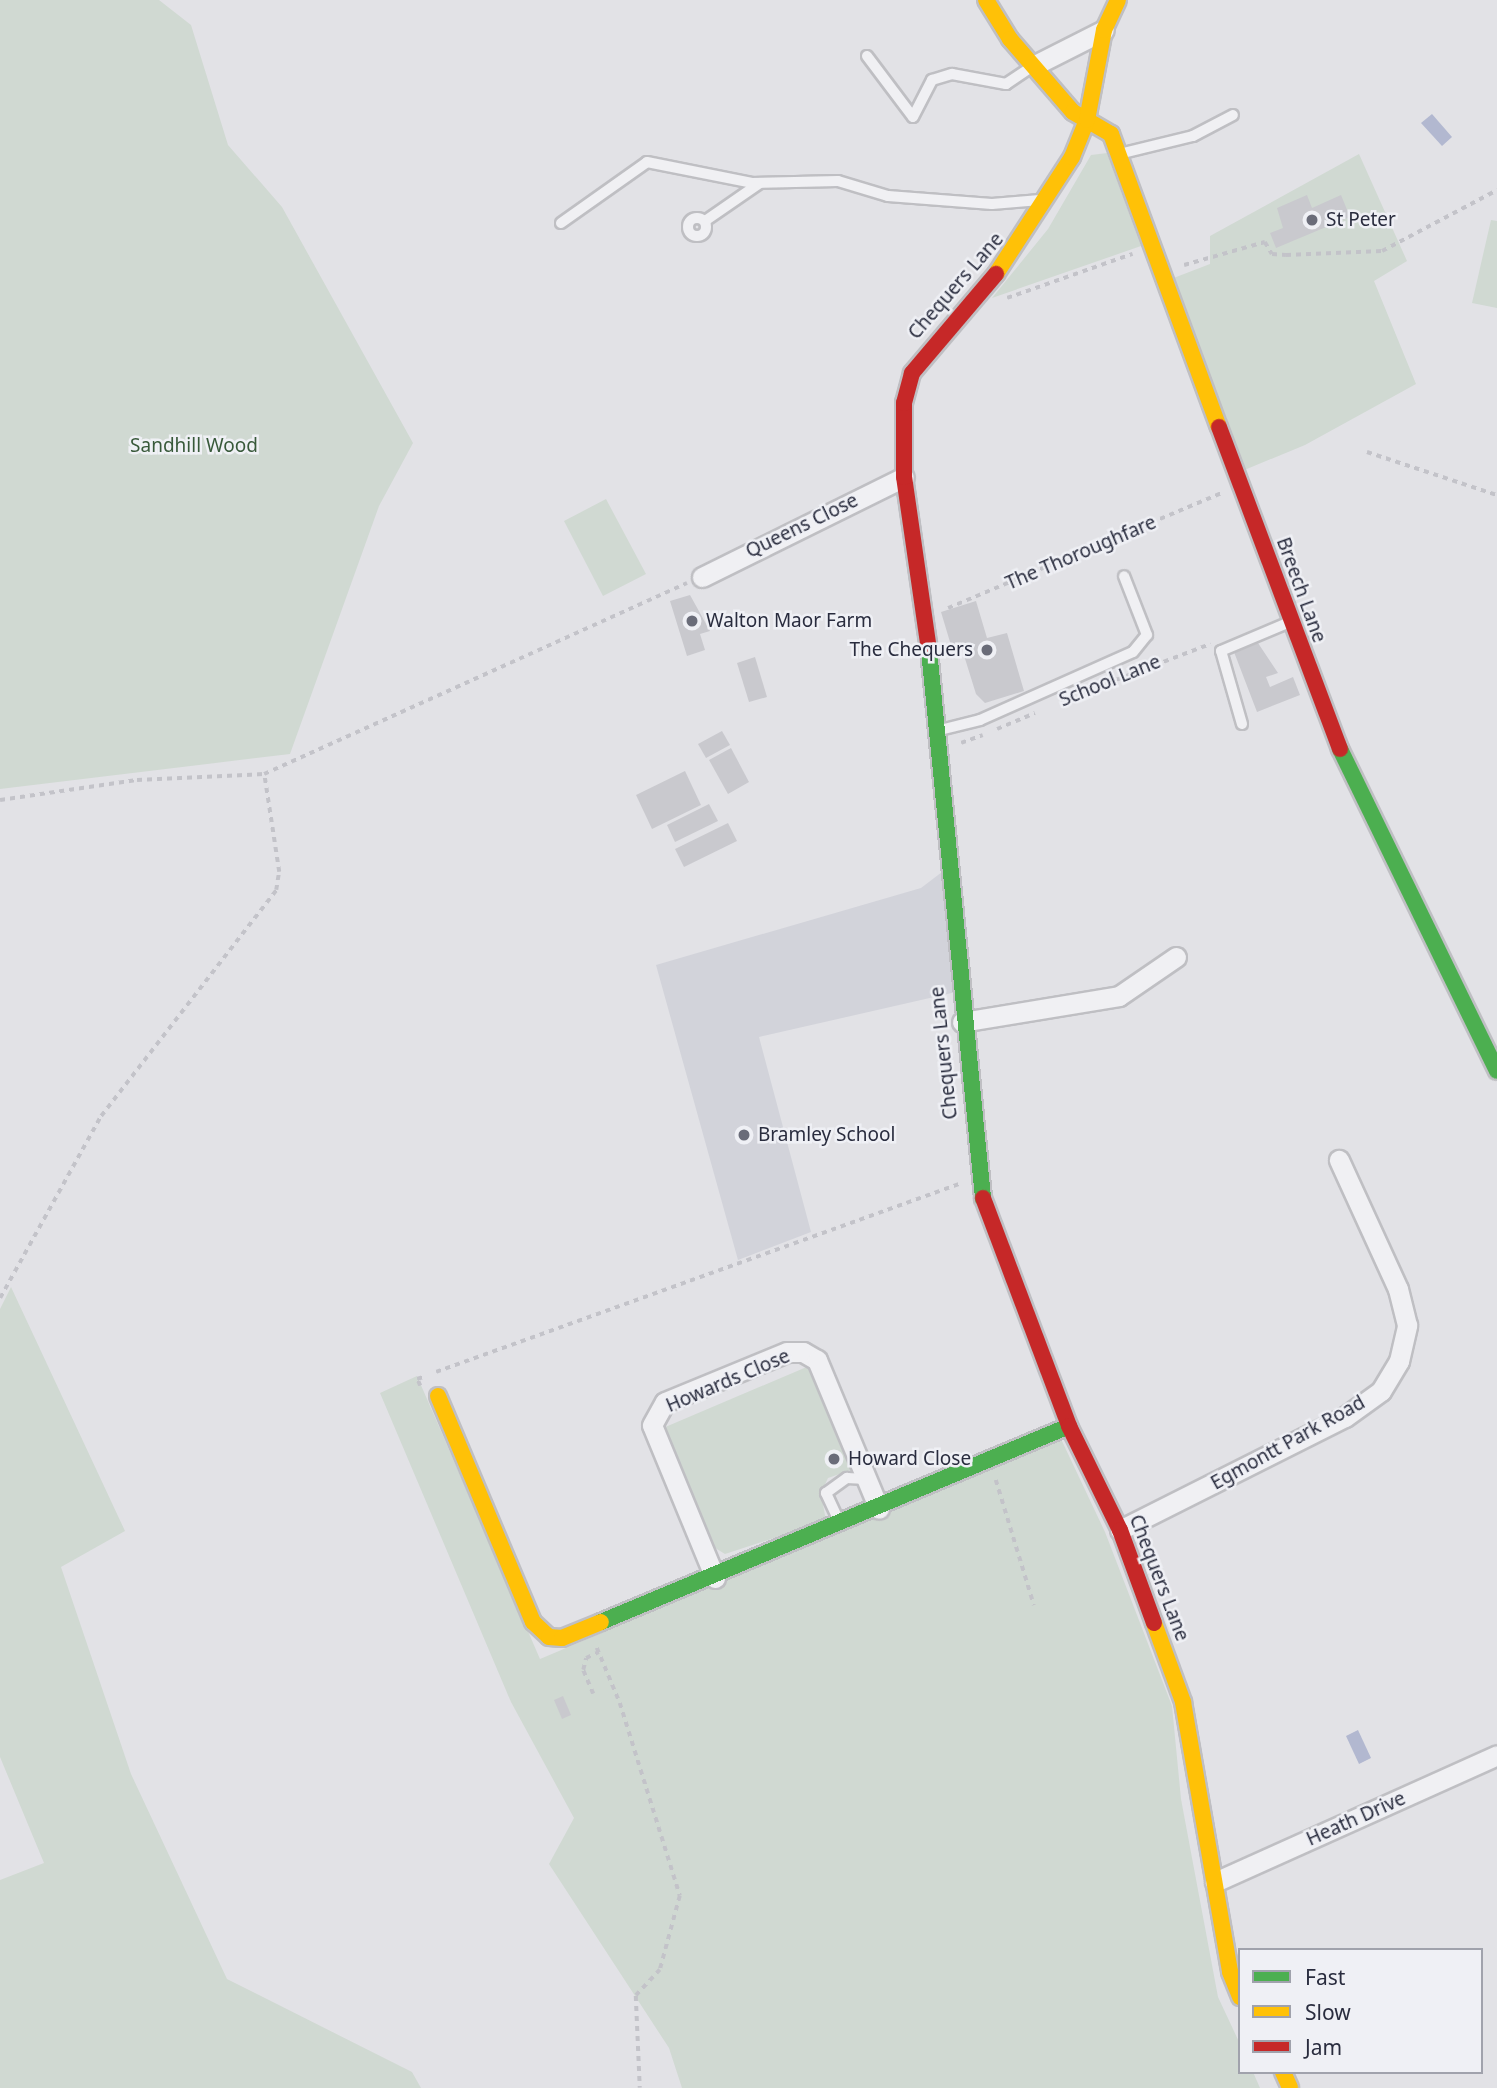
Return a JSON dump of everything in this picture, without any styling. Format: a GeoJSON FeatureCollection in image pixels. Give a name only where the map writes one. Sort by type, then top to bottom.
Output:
{"type":"FeatureCollection","features":[{"type":"Feature","properties":{"kind":"main road","name":"Breech Lane"},"geometry":{"type":"LineString","coordinates":[[986,0],[1073,112],[1111,134],[1338,748],[1497,1071]]}},
{"type":"Feature","properties":{"kind":"main road","name":"Chequers Lane"},"geometry":{"type":"LineString","coordinates":[[1118,0],[1104,30],[1087,120],[1048,200],[1017,249],[912,373],[904,403],[904,477],[923,621],[978,1177],[984,1211],[1069,1426],[1120,1530],[1184,1702],[1215,1882],[1238,1988]]}},
{"type":"Feature","properties":{"kind":"main road"},"geometry":{"type":"LineString","coordinates":[[438,1396],[533,1622],[549,1637],[589,1629],[715,1578],[1069,1426]]}},
{"type":"Feature","properties":{"kind":"street"},"geometry":{"type":"LineString","coordinates":[[1035,65],[1104,30]]}},
{"type":"Feature","properties":{"kind":"street","name":"Queens Close"},"geometry":{"type":"LineString","coordinates":[[702,577],[904,477]]}},
{"type":"Feature","properties":{"kind":"street"},"geometry":{"type":"LineString","coordinates":[[962,1022],[1119,996],[1176,957]]}},
{"type":"Feature","properties":{"kind":"street","name":"Egmontt Park Road"},"geometry":{"type":"LineString","coordinates":[[1120,1530],[1345,1417],[1381,1391],[1399,1361],[1407,1325],[1398,1289],[1339,1160]]}},
{"type":"Feature","properties":{"kind":"street","name":"Howards Close"},"geometry":{"type":"LineString","coordinates":[[715,1578],[652,1425],[665,1402],[787,1352],[803,1352],[817,1360],[879,1509]]}},
{"type":"Feature","properties":{"kind":"street","name":"Heath Drive"},"geometry":{"type":"LineString","coordinates":[[1215,1882],[1497,1755]]}},
{"type":"Feature","properties":{"kind":"lane"},"geometry":{"type":"LineString","coordinates":[[867,57],[913,117],[932,80],[952,74],[1006,84],[1035,65]]}},
{"type":"Feature","properties":{"kind":"lane"},"geometry":{"type":"LineString","coordinates":[[1119,154],[1193,136],[1233,115]]}},
{"type":"Feature","properties":{"kind":"lane"},"geometry":{"type":"LineString","coordinates":[[561,223],[647,162],[760,183],[838,181],[888,196],[992,204],[1048,200]]}},
{"type":"Feature","properties":{"kind":"lane"},"geometry":{"type":"LineString","coordinates":[[705,221],[760,183]]}},
{"type":"Feature","properties":{"kind":"lane"},"geometry":{"type":"LineString","coordinates":[[932,732],[980,720],[1133,652],[1147,635],[1124,576]]}},
{"type":"Feature","properties":{"kind":"lane"},"geometry":{"type":"LineString","coordinates":[[1242,724],[1221,652],[1290,622]]}},
{"type":"Feature","properties":{"kind":"lane"},"geometry":{"type":"LineString","coordinates":[[842,1524],[826,1493],[847,1478],[866,1479]]}},
{"type":"Feature","properties":{"kind":"path"},"geometry":{"type":"LineString","coordinates":[[1162,269],[1265,243],[1272,254],[1286,255],[1382,251],[1497,190]]}},
{"type":"Feature","properties":{"kind":"path"},"geometry":{"type":"LineString","coordinates":[[998,301],[1155,251]]}},
{"type":"Feature","properties":{"kind":"path"},"geometry":{"type":"LineString","coordinates":[[1367,452],[1497,495]]}},
{"type":"Feature","properties":{"kind":"path","name":"The Thoroughfare"},"geometry":{"type":"LineString","coordinates":[[923,621],[1239,484]]}},
{"type":"Feature","properties":{"kind":"path"},"geometry":{"type":"LineString","coordinates":[[0,800],[137,780],[264,774],[702,577]]}},
{"type":"Feature","properties":{"kind":"path","name":"School Lane"},"geometry":{"type":"LineString","coordinates":[[1055,703],[1214,642]]}},
{"type":"Feature","properties":{"kind":"path","name":"School Lane"},"geometry":{"type":"LineString","coordinates":[[935,754],[1043,709]]}},
{"type":"Feature","properties":{"kind":"path"},"geometry":{"type":"LineString","coordinates":[[0,1298],[101,1116],[276,890],[279,872],[264,774]]}},
{"type":"Feature","properties":{"kind":"path"},"geometry":{"type":"LineString","coordinates":[[438,1396],[425,1398],[417,1379],[978,1177]]}},
{"type":"Feature","properties":{"kind":"path"},"geometry":{"type":"LineString","coordinates":[[990,1461],[1034,1605]]}},
{"type":"Feature","properties":{"kind":"path"},"geometry":{"type":"LineString","coordinates":[[589,1629],[680,1896],[660,1970],[636,1996],[640,2088]]}},
{"type":"Feature","properties":{"kind":"path"},"geometry":{"type":"LineString","coordinates":[[593,1694],[583,1670],[586,1658],[599,1653]]}},
{"type":"Feature","properties":{"kind":"shaded area","name":"Bramley School"},"geometry":{"type":"Polygon","coordinates":[[[942,872],[956,992],[759,1037],[811,1232],[738,1260],[656,965],[921,888],[942,872]]]}},
{"type":"Feature","properties":{"kind":"green space","name":"Sandhill Wood"},"geometry":{"type":"Polygon","coordinates":[[[0,0],[159,0],[191,25],[228,145],[282,207],[413,443],[379,506],[290,754],[0,789],[0,0]]]}},
{"type":"Feature","properties":{"kind":"green space"},"geometry":{"type":"Polygon","coordinates":[[[1107,153],[1141,246],[992,298],[1048,229],[1091,155],[1107,153]]]}},
{"type":"Feature","properties":{"kind":"green space"},"geometry":{"type":"Polygon","coordinates":[[[1359,154],[1407,261],[1374,281],[1416,384],[1305,445],[1242,471],[1171,279],[1210,264],[1210,236],[1359,154]]]}},
{"type":"Feature","properties":{"kind":"green space"},"geometry":{"type":"Polygon","coordinates":[[[1491,220],[1497,221],[1497,308],[1472,303],[1491,220]]]}},
{"type":"Feature","properties":{"kind":"green space"},"geometry":{"type":"Polygon","coordinates":[[[606,499],[646,574],[603,596],[564,521],[606,499]]]}},
{"type":"Feature","properties":{"kind":"green space"},"geometry":{"type":"Polygon","coordinates":[[[11,1287],[125,1531],[61,1567],[131,1774],[227,1979],[412,2072],[421,2088],[0,2088],[0,1880],[44,1863],[0,1757],[0,1309],[11,1287]]]}},
{"type":"Feature","properties":{"kind":"green space"},"geometry":{"type":"Polygon","coordinates":[[[809,1366],[854,1469],[828,1478],[821,1493],[826,1521],[725,1554],[712,1546],[663,1428],[809,1366]]]}},
{"type":"Feature","properties":{"kind":"green space"},"geometry":{"type":"Polygon","coordinates":[[[417,1376],[540,1659],[1061,1439],[1105,1532],[1172,1706],[1181,1799],[1218,1997],[1238,2040],[1238,2074],[1254,2074],[1260,2088],[682,2088],[669,2048],[549,1864],[574,1818],[511,1702],[380,1393],[417,1376]]]}},
{"type":"Feature","properties":{"kind":"water"},"geometry":{"type":"Polygon","coordinates":[[[1432,114],[1452,137],[1442,146],[1421,123],[1432,114]]]}},
{"type":"Feature","properties":{"kind":"water"},"geometry":{"type":"Polygon","coordinates":[[[1358,1730],[1371,1758],[1359,1764],[1346,1736],[1358,1730]]]}},
{"type":"Feature","properties":{"kind":"building","name":"St Peter"},"geometry":{"type":"Polygon","coordinates":[[[1307,195],[1312,208],[1341,195],[1350,217],[1276,248],[1270,233],[1283,228],[1277,208],[1307,195]]]}},
{"type":"Feature","properties":{"kind":"building","name":"Walton Maor Farm"},"geometry":{"type":"Polygon","coordinates":[[[690,595],[710,631],[700,634],[705,650],[687,656],[670,601],[690,595]]]}},
{"type":"Feature","properties":{"kind":"building","name":"The Chequers"},"geometry":{"type":"Polygon","coordinates":[[[976,601],[987,638],[1007,633],[1024,691],[985,703],[976,694],[962,649],[953,652],[941,612],[976,601]]]}},
{"type":"Feature","properties":{"kind":"building"},"geometry":{"type":"Polygon","coordinates":[[[1258,643],[1278,673],[1266,677],[1270,687],[1293,677],[1300,695],[1257,712],[1234,652],[1258,643]]]}},
{"type":"Feature","properties":{"kind":"building"},"geometry":{"type":"Polygon","coordinates":[[[755,657],[767,697],[749,702],[737,663],[755,657]]]}},
{"type":"Feature","properties":{"kind":"building"},"geometry":{"type":"Polygon","coordinates":[[[722,731],[730,745],[706,758],[698,744],[722,731]]]}},
{"type":"Feature","properties":{"kind":"building"},"geometry":{"type":"Polygon","coordinates":[[[731,748],[749,782],[728,794],[709,760],[731,748]]]}},
{"type":"Feature","properties":{"kind":"building"},"geometry":{"type":"Polygon","coordinates":[[[685,771],[701,805],[652,829],[636,795],[685,771]]]}},
{"type":"Feature","properties":{"kind":"building"},"geometry":{"type":"Polygon","coordinates":[[[709,804],[718,821],[675,842],[667,825],[709,804]]]}},
{"type":"Feature","properties":{"kind":"building"},"geometry":{"type":"Polygon","coordinates":[[[728,823],[737,841],[684,867],[675,849],[728,823]]]}},
{"type":"Feature","properties":{"kind":"building"},"geometry":{"type":"Polygon","coordinates":[[[563,1696],[571,1715],[562,1719],[554,1700],[563,1696]]]}},
{"type":"Feature","properties":{"kind":"traffic: fast"},"geometry":{"type":"LineString","coordinates":[[929,650],[983,1198]]}},
{"type":"Feature","properties":{"kind":"traffic: fast"},"geometry":{"type":"LineString","coordinates":[[1340,749],[1497,1071]]}},
{"type":"Feature","properties":{"kind":"traffic: fast"},"geometry":{"type":"LineString","coordinates":[[601,1622],[1069,1426]]}},
{"type":"Feature","properties":{"kind":"traffic: slow"},"geometry":{"type":"LineString","coordinates":[[986,0],[1010,39],[1073,112],[1111,134],[1219,427]]}},
{"type":"Feature","properties":{"kind":"traffic: slow"},"geometry":{"type":"LineString","coordinates":[[996,274],[1072,157],[1087,120],[1104,30],[1118,0]]}},
{"type":"Feature","properties":{"kind":"traffic: slow"},"geometry":{"type":"LineString","coordinates":[[438,1396],[533,1622],[549,1637],[562,1638],[601,1622]]}},
{"type":"Feature","properties":{"kind":"traffic: slow"},"geometry":{"type":"LineString","coordinates":[[1154,1623],[1183,1702],[1230,1972],[1238,1992]]}},
{"type":"Feature","properties":{"kind":"traffic: slow"},"geometry":{"type":"LineString","coordinates":[[1284,2074],[1290,2088]]}},
{"type":"Feature","properties":{"kind":"traffic: jam"},"geometry":{"type":"LineString","coordinates":[[929,650],[904,477],[904,403],[912,373],[996,274]]}},
{"type":"Feature","properties":{"kind":"traffic: jam"},"geometry":{"type":"LineString","coordinates":[[1219,427],[1340,749]]}},
{"type":"Feature","properties":{"kind":"traffic: jam"},"geometry":{"type":"LineString","coordinates":[[983,1198],[1069,1426],[1120,1530],[1154,1623]]}},
{"type":"Feature","properties":{"kind":"place","name":"St Peter"},"geometry":{"type":"Point","coordinates":[1312,220]}},
{"type":"Feature","properties":{"kind":"place","name":"Walton Maor Farm"},"geometry":{"type":"Point","coordinates":[692,621]}},
{"type":"Feature","properties":{"kind":"place","name":"The Chequers"},"geometry":{"type":"Point","coordinates":[987,650]}},
{"type":"Feature","properties":{"kind":"place","name":"Bramley School"},"geometry":{"type":"Point","coordinates":[744,1135]}},
{"type":"Feature","properties":{"kind":"place","name":"Howard Close"},"geometry":{"type":"Point","coordinates":[834,1459]}}]}
